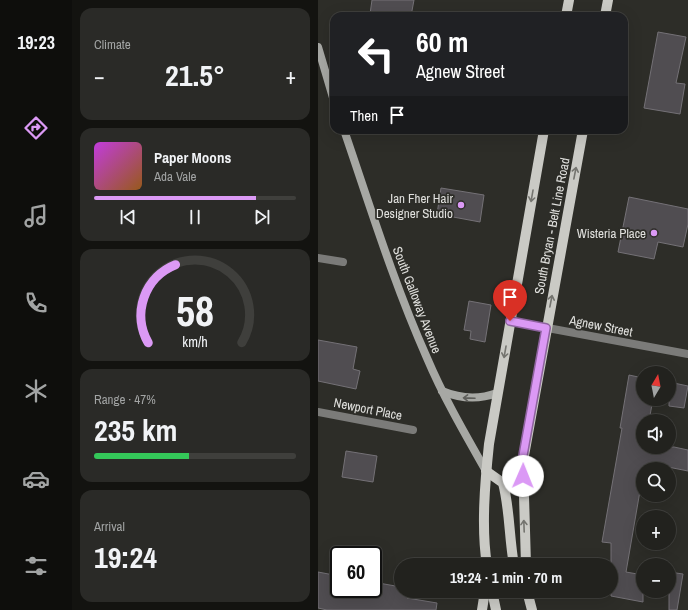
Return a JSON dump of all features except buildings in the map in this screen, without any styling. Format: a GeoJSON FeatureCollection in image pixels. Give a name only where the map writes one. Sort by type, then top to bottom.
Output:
{"type":"FeatureCollection","features":[{"type":"Feature","properties":{"kind":"main road"},"geometry":{"type":"LineString","coordinates":[[567,12],[569,0]]}},
{"type":"Feature","properties":{"kind":"main road"},"geometry":{"type":"LineString","coordinates":[[606,12],[608,0]]}},
{"type":"Feature","properties":{"kind":"main road"},"geometry":{"type":"LineString","coordinates":[[318,47],[330,88]]}},
{"type":"Feature","properties":{"kind":"main road","name":"South Galloway Avenue"},"geometry":{"type":"LineString","coordinates":[[345,134],[394,278],[426,358],[442,391],[486,471]]}},
{"type":"Feature","properties":{"kind":"main road","name":"South Bryan - Belt Line Road"},"geometry":{"type":"LineString","coordinates":[[487,558],[485,534],[486,471],[497,393],[543,134]]}},
{"type":"Feature","properties":{"kind":"main road","name":"South Bryan - Belt Line Road"},"geometry":{"type":"LineString","coordinates":[[526,558],[522,461],[582,134]]}},
{"type":"Feature","properties":{"kind":"main road"},"geometry":{"type":"LineString","coordinates":[[442,391],[466,398],[480,398],[497,393]]}},
{"type":"Feature","properties":{"kind":"main road"},"geometry":{"type":"LineString","coordinates":[[486,471],[503,483],[508,503],[510,543],[513,558]]}},
{"type":"Feature","properties":{"kind":"main road"},"geometry":{"type":"LineString","coordinates":[[482,610],[484,598]]}},
{"type":"Feature","properties":{"kind":"main road"},"geometry":{"type":"LineString","coordinates":[[493,598],[496,610]]}},
{"type":"Feature","properties":{"kind":"main road"},"geometry":{"type":"LineString","coordinates":[[529,598],[532,610]]}},
{"type":"Feature","properties":{"kind":"street"},"geometry":{"type":"LineString","coordinates":[[318,258],[343,262]]}},
{"type":"Feature","properties":{"kind":"street","name":"Agnew Street"},"geometry":{"type":"LineString","coordinates":[[510,321],[688,354]]}},
{"type":"Feature","properties":{"kind":"street","name":"Newport Place"},"geometry":{"type":"LineString","coordinates":[[318,412],[413,430]]}},
{"type":"Feature","properties":{"kind":"place","name":"Jan Fher Hair Designer Studio"},"geometry":{"type":"Point","coordinates":[461,205]}},
{"type":"Feature","properties":{"kind":"place","name":"Wisteria Place"},"geometry":{"type":"Point","coordinates":[654,233]}},
{"type":"Feature","properties":{"kind":"route"},"geometry":{"type":"LineString","coordinates":[[510,321],[546,328],[522,461],[523,476]]}}]}
